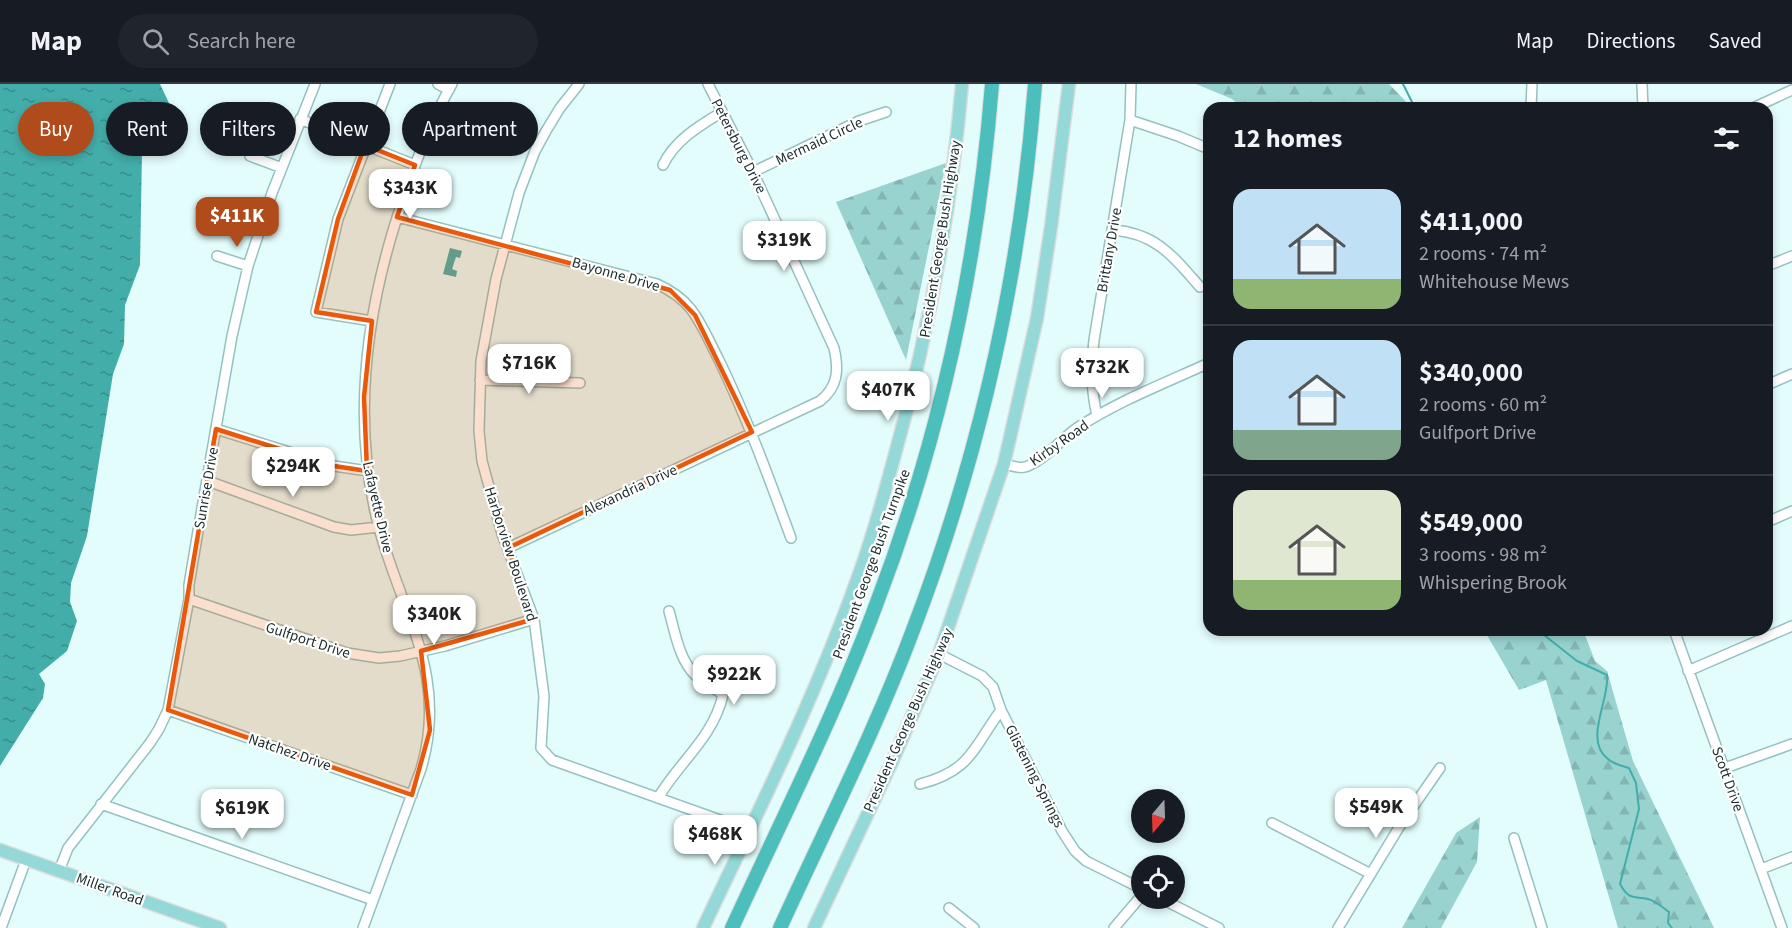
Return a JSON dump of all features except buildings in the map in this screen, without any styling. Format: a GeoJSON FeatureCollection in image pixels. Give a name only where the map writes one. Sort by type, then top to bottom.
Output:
{"type":"FeatureCollection","features":[{"type":"Feature","properties":{"kind":"highway","name":"President George Bush Turnpike"},"geometry":{"type":"LineString","coordinates":[[732,928],[852,667],[914,497],[942,395],[966,283],[980,198],[992,84]]}},
{"type":"Feature","properties":{"kind":"highway"},"geometry":{"type":"LineString","coordinates":[[780,928],[903,657],[933,577],[962,486],[992,375],[1009,291],[1024,196],[1035,84]]}},
{"type":"Feature","properties":{"kind":"main road","name":"President George Bush Highway"},"geometry":{"type":"LineString","coordinates":[[703,928],[825,664],[874,531],[906,414],[926,327],[946,221],[958,134],[962,84]]}},
{"type":"Feature","properties":{"kind":"main road","name":"President George Bush Highway"},"geometry":{"type":"LineString","coordinates":[[814,928],[939,654],[1004,464],[1037,318],[1069,84]]}},
{"type":"Feature","properties":{"kind":"main road","name":"Miller Road"},"geometry":{"type":"LineString","coordinates":[[0,850],[220,928]]}},
{"type":"Feature","properties":{"kind":"street","name":"Sunrise Drive"},"geometry":{"type":"LineString","coordinates":[[59,871],[68,848],[150,743],[168,710],[189,599],[189,585],[232,336],[248,266],[300,119],[315,84]]}},
{"type":"Feature","properties":{"kind":"street"},"geometry":{"type":"LineString","coordinates":[[383,102],[390,84]]}},
{"type":"Feature","properties":{"kind":"street"},"geometry":{"type":"LineString","coordinates":[[438,84],[450,87]]}},
{"type":"Feature","properties":{"kind":"street","name":"Harborview Boulevard"},"geometry":{"type":"LineString","coordinates":[[579,84],[560,108],[536,151],[519,193],[489,311],[480,380],[478,431],[487,484],[534,619],[544,686],[541,748],[544,754],[552,760],[748,830]]}},
{"type":"Feature","properties":{"kind":"street","name":"Petersburg Drive"},"geometry":{"type":"LineString","coordinates":[[708,84],[753,172],[834,348],[837,372],[830,393],[820,401],[752,432]]}},
{"type":"Feature","properties":{"kind":"street","name":"Brittany Drive"},"geometry":{"type":"LineString","coordinates":[[1097,416],[1091,373],[1094,340],[1130,120],[1131,84]]}},
{"type":"Feature","properties":{"kind":"street"},"geometry":{"type":"LineString","coordinates":[[1531,102],[1532,84]]}},
{"type":"Feature","properties":{"kind":"street"},"geometry":{"type":"LineString","coordinates":[[1642,84],[1643,102]]}},
{"type":"Feature","properties":{"kind":"street","name":"Lafayette Drive"},"geometry":{"type":"LineString","coordinates":[[363,928],[412,795],[427,748],[430,730],[429,695],[421,651],[379,527],[368,471],[364,397],[372,321],[384,259],[415,165],[450,87]]}},
{"type":"Feature","properties":{"kind":"street"},"geometry":{"type":"LineString","coordinates":[[1766,102],[1792,90]]}},
{"type":"Feature","properties":{"kind":"street"},"geometry":{"type":"LineString","coordinates":[[663,165],[668,154],[685,137],[722,112]]}},
{"type":"Feature","properties":{"kind":"street","name":"Mermaid Circle"},"geometry":{"type":"LineString","coordinates":[[753,172],[860,121],[886,112]]}},
{"type":"Feature","properties":{"kind":"street"},"geometry":{"type":"LineString","coordinates":[[300,119],[308,122]]}},
{"type":"Feature","properties":{"kind":"street"},"geometry":{"type":"LineString","coordinates":[[1130,120],[1150,125],[1203,147]]}},
{"type":"Feature","properties":{"kind":"street"},"geometry":{"type":"LineString","coordinates":[[390,155],[415,165]]}},
{"type":"Feature","properties":{"kind":"street"},"geometry":{"type":"LineString","coordinates":[[250,156],[282,168]]}},
{"type":"Feature","properties":{"kind":"street"},"geometry":{"type":"LineString","coordinates":[[361,156],[335,229],[316,312],[372,321]]}},
{"type":"Feature","properties":{"kind":"street","name":"Bayonne Drive"},"geometry":{"type":"LineString","coordinates":[[397,217],[608,270],[670,290],[695,315],[752,432],[791,538]]}},
{"type":"Feature","properties":{"kind":"street"},"geometry":{"type":"LineString","coordinates":[[1113,230],[1137,234],[1160,245],[1174,257],[1200,287]]}},
{"type":"Feature","properties":{"kind":"street"},"geometry":{"type":"LineString","coordinates":[[217,256],[248,266]]}},
{"type":"Feature","properties":{"kind":"street"},"geometry":{"type":"LineString","coordinates":[[1773,264],[1792,256]]}},
{"type":"Feature","properties":{"kind":"street","name":"Kirby Road"},"geometry":{"type":"LineString","coordinates":[[1004,464],[1017,468],[1028,467],[1076,429],[1097,416],[1203,366]]}},
{"type":"Feature","properties":{"kind":"street"},"geometry":{"type":"LineString","coordinates":[[1773,382],[1792,374]]}},
{"type":"Feature","properties":{"kind":"street"},"geometry":{"type":"LineString","coordinates":[[480,380],[580,383]]}},
{"type":"Feature","properties":{"kind":"street"},"geometry":{"type":"LineString","coordinates":[[216,429],[334,466],[368,471]]}},
{"type":"Feature","properties":{"kind":"street","name":"Alexandria Drive"},"geometry":{"type":"LineString","coordinates":[[508,548],[752,432]]}},
{"type":"Feature","properties":{"kind":"street"},"geometry":{"type":"LineString","coordinates":[[208,481],[334,527],[351,530],[379,527]]}},
{"type":"Feature","properties":{"kind":"street"},"geometry":{"type":"LineString","coordinates":[[1773,519],[1792,511]]}},
{"type":"Feature","properties":{"kind":"street","name":"Gulfport Drive"},"geometry":{"type":"LineString","coordinates":[[189,599],[296,637],[355,655],[379,658],[400,656],[476,638],[534,619]]}},
{"type":"Feature","properties":{"kind":"street"},"geometry":{"type":"LineString","coordinates":[[658,798],[668,782],[706,737],[723,695],[701,681],[688,666],[669,611]]}},
{"type":"Feature","properties":{"kind":"street"},"geometry":{"type":"LineString","coordinates":[[1773,634],[1792,626]]}},
{"type":"Feature","properties":{"kind":"street","name":"Scott Drive"},"geometry":{"type":"LineString","coordinates":[[1676,636],[1782,928]]}},
{"type":"Feature","properties":{"kind":"street"},"geometry":{"type":"LineString","coordinates":[[1688,671],[1769,636]]}},
{"type":"Feature","properties":{"kind":"street","name":"Glistening Springs"},"geometry":{"type":"LineString","coordinates":[[939,654],[982,676],[993,687],[1001,710],[1062,831],[1075,850],[1086,861],[1131,884]]}},
{"type":"Feature","properties":{"kind":"street","name":"Natchez Drive"},"geometry":{"type":"LineString","coordinates":[[168,710],[412,795]]}},
{"type":"Feature","properties":{"kind":"street"},"geometry":{"type":"LineString","coordinates":[[920,784],[941,778],[970,758],[1001,710]]}},
{"type":"Feature","properties":{"kind":"street"},"geometry":{"type":"LineString","coordinates":[[1725,768],[1792,744]]}},
{"type":"Feature","properties":{"kind":"street"},"geometry":{"type":"LineString","coordinates":[[1338,928],[1401,824],[1440,768]]}},
{"type":"Feature","properties":{"kind":"street"},"geometry":{"type":"LineString","coordinates":[[101,804],[373,900]]}},
{"type":"Feature","properties":{"kind":"street"},"geometry":{"type":"LineString","coordinates":[[1272,823],[1371,874]]}},
{"type":"Feature","properties":{"kind":"street"},"geometry":{"type":"LineString","coordinates":[[1514,838],[1542,928]]}},
{"type":"Feature","properties":{"kind":"street"},"geometry":{"type":"LineString","coordinates":[[1761,869],[1792,857]]}},
{"type":"Feature","properties":{"kind":"street"},"geometry":{"type":"LineString","coordinates":[[1,928],[26,860]]}},
{"type":"Feature","properties":{"kind":"street"},"geometry":{"type":"LineString","coordinates":[[949,908],[974,928]]}},
{"type":"Feature","properties":{"kind":"street"},"geometry":{"type":"LineString","coordinates":[[1113,928],[1131,908]]}},
{"type":"Feature","properties":{"kind":"street"},"geometry":{"type":"LineString","coordinates":[[1182,909],[1219,928]]}},
{"type":"Feature","properties":{"kind":"highlighted area"},"geometry":{"type":"Polygon","coordinates":[[[365,145],[415,165],[397,217],[670,290],[695,315],[752,432],[508,548],[534,619],[421,651],[430,730],[412,795],[168,710],[216,429],[334,466],[367,471],[364,397],[372,321],[316,312],[338,219],[365,145]]]}},
{"type":"Feature","properties":{"kind":"green space"},"geometry":{"type":"Polygon","coordinates":[[[1196,84],[1389,84],[1406,102],[1236,102],[1196,84]]]}},
{"type":"Feature","properties":{"kind":"green space"},"geometry":{"type":"Polygon","coordinates":[[[946,163],[906,360],[836,202],[946,163]]]}},
{"type":"Feature","properties":{"kind":"green space"},"geometry":{"type":"Polygon","coordinates":[[[1488,636],[1585,636],[1595,661],[1607,671],[1633,761],[1714,928],[1618,928],[1546,680],[1519,690],[1488,636]]]}},
{"type":"Feature","properties":{"kind":"green space"},"geometry":{"type":"Polygon","coordinates":[[[1480,817],[1477,862],[1441,928],[1402,928],[1456,833],[1480,817]]]}},
{"type":"Feature","properties":{"kind":"water"},"geometry":{"type":"Polygon","coordinates":[[[0,84],[160,84],[169,102],[106,102],[106,156],[142,156],[140,265],[125,305],[124,344],[113,374],[87,536],[71,583],[70,602],[77,621],[67,651],[39,674],[45,684],[43,698],[0,766],[0,84]]]}},
{"type":"Feature","properties":{"kind":"water"},"geometry":{"type":"Polygon","coordinates":[[[450,248],[462,251],[460,258],[456,257],[452,269],[457,271],[456,277],[443,274],[450,248]]]}},
{"type":"Feature","properties":{"kind":"waterway"},"geometry":{"type":"LineString","coordinates":[[1403,84],[1412,102]]}},
{"type":"Feature","properties":{"kind":"waterway"},"geometry":{"type":"LineString","coordinates":[[1545,636],[1577,661],[1607,675],[1597,731],[1598,741],[1601,751],[1608,759],[1615,764],[1629,768],[1636,783],[1639,809],[1620,884],[1629,895],[1651,900],[1669,912],[1668,923],[1672,928]]}}]}
